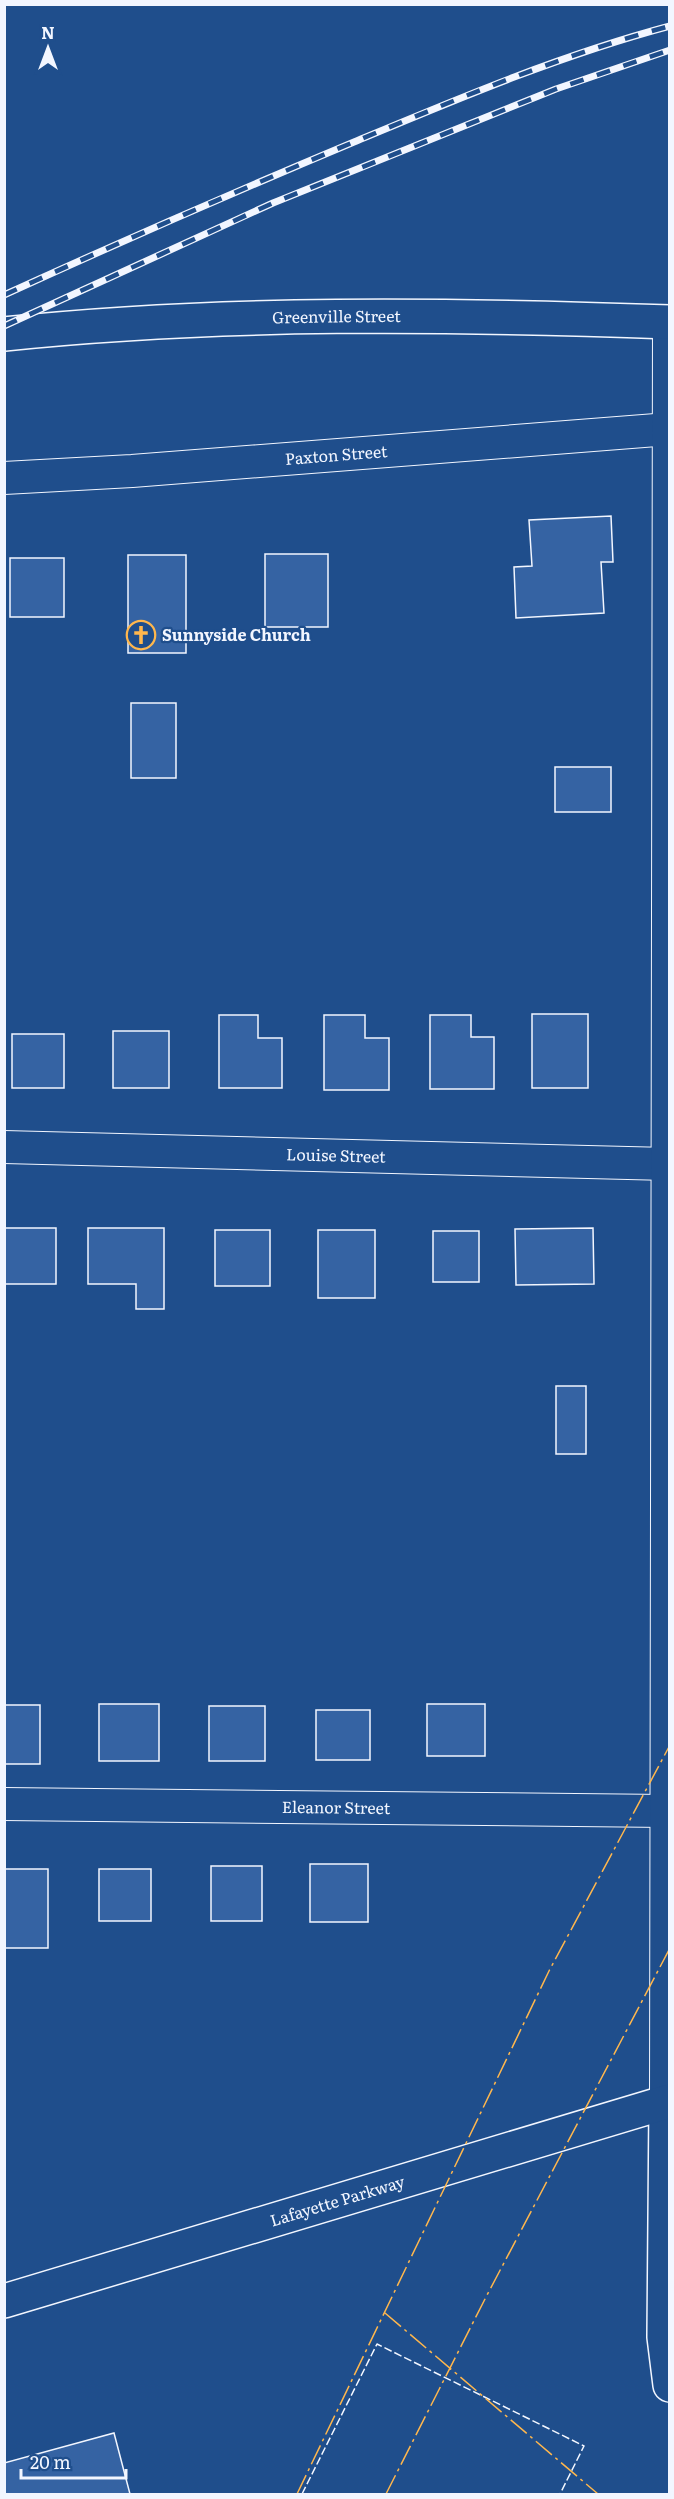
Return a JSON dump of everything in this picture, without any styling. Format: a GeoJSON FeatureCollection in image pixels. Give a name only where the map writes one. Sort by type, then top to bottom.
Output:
{"type":"FeatureCollection","features":[{"type":"Feature","properties":{"kind":"main road","name":"Greenville Street"},"geometry":{"type":"LineString","coordinates":[[4,334],[60,328],[225,319],[357,316],[493,316],[669,322]]}},
{"type":"Feature","properties":{"kind":"main road","name":"Lafayette Parkway"},"geometry":{"type":"LineString","coordinates":[[4,2301],[668,2101]]}},
{"type":"Feature","properties":{"kind":"main road"},"geometry":{"type":"LineString","coordinates":[[668,2101],[664,2337],[669,2385]]}},
{"type":"Feature","properties":{"kind":"street"},"geometry":{"type":"LineString","coordinates":[[668,2101],[666,1811],[669,322]]}},
{"type":"Feature","properties":{"kind":"street","name":"Paxton Street"},"geometry":{"type":"LineString","coordinates":[[4,478],[132,471],[669,429]]}},
{"type":"Feature","properties":{"kind":"street","name":"Louise Street"},"geometry":{"type":"LineString","coordinates":[[4,1147],[668,1164]]}},
{"type":"Feature","properties":{"kind":"street","name":"Eleanor Street"},"geometry":{"type":"LineString","coordinates":[[4,1804],[666,1811]]}},
{"type":"Feature","properties":{"kind":"building"},"geometry":{"type":"Polygon","coordinates":[[[611,516],[613,562],[601,562],[604,613],[516,618],[514,567],[532,566],[529,520],[611,516]]]}},
{"type":"Feature","properties":{"kind":"building"},"geometry":{"type":"Polygon","coordinates":[[[265,554],[328,554],[328,627],[265,627],[265,554]]]}},
{"type":"Feature","properties":{"kind":"building"},"geometry":{"type":"Polygon","coordinates":[[[128,555],[186,555],[186,653],[128,653],[128,555]]]}},
{"type":"Feature","properties":{"kind":"building"},"geometry":{"type":"Polygon","coordinates":[[[10,558],[64,558],[64,617],[10,617],[10,558]]]}},
{"type":"Feature","properties":{"kind":"building"},"geometry":{"type":"Polygon","coordinates":[[[131,703],[176,703],[176,778],[131,778],[131,703]]]}},
{"type":"Feature","properties":{"kind":"building"},"geometry":{"type":"Polygon","coordinates":[[[555,767],[611,767],[611,812],[555,812],[555,767]]]}},
{"type":"Feature","properties":{"kind":"building"},"geometry":{"type":"Polygon","coordinates":[[[532,1014],[588,1014],[588,1088],[532,1088],[532,1014]]]}},
{"type":"Feature","properties":{"kind":"building"},"geometry":{"type":"Polygon","coordinates":[[[219,1015],[258,1015],[258,1038],[282,1038],[282,1088],[219,1088],[219,1015]]]}},
{"type":"Feature","properties":{"kind":"building"},"geometry":{"type":"Polygon","coordinates":[[[324,1015],[365,1015],[365,1038],[389,1038],[389,1090],[324,1090],[324,1015]]]}},
{"type":"Feature","properties":{"kind":"building"},"geometry":{"type":"Polygon","coordinates":[[[430,1015],[471,1015],[471,1037],[494,1037],[494,1089],[430,1089],[430,1015]]]}},
{"type":"Feature","properties":{"kind":"building"},"geometry":{"type":"Polygon","coordinates":[[[113,1031],[169,1031],[169,1088],[113,1088],[113,1031]]]}},
{"type":"Feature","properties":{"kind":"building"},"geometry":{"type":"Polygon","coordinates":[[[12,1034],[64,1034],[64,1088],[12,1088],[12,1034]]]}},
{"type":"Feature","properties":{"kind":"building"},"geometry":{"type":"Polygon","coordinates":[[[4,1228],[56,1228],[56,1284],[4,1284],[4,1228]]]}},
{"type":"Feature","properties":{"kind":"building"},"geometry":{"type":"Polygon","coordinates":[[[88,1228],[164,1228],[164,1309],[136,1309],[136,1284],[88,1284],[88,1228]]]}},
{"type":"Feature","properties":{"kind":"building"},"geometry":{"type":"Polygon","coordinates":[[[593,1228],[594,1284],[516,1285],[515,1229],[593,1228]]]}},
{"type":"Feature","properties":{"kind":"building"},"geometry":{"type":"Polygon","coordinates":[[[215,1230],[270,1230],[270,1286],[215,1286],[215,1230]]]}},
{"type":"Feature","properties":{"kind":"building"},"geometry":{"type":"Polygon","coordinates":[[[318,1230],[375,1230],[375,1298],[318,1298],[318,1230]]]}},
{"type":"Feature","properties":{"kind":"building"},"geometry":{"type":"Polygon","coordinates":[[[433,1231],[479,1231],[479,1282],[433,1282],[433,1231]]]}},
{"type":"Feature","properties":{"kind":"building"},"geometry":{"type":"Polygon","coordinates":[[[556,1386],[586,1386],[586,1454],[556,1454],[556,1386]]]}},
{"type":"Feature","properties":{"kind":"building"},"geometry":{"type":"Polygon","coordinates":[[[99,1704],[159,1704],[159,1761],[99,1761],[99,1704]]]}},
{"type":"Feature","properties":{"kind":"building"},"geometry":{"type":"Polygon","coordinates":[[[427,1704],[485,1704],[485,1756],[427,1756],[427,1704]]]}},
{"type":"Feature","properties":{"kind":"building"},"geometry":{"type":"Polygon","coordinates":[[[4,1705],[40,1705],[40,1764],[4,1764],[4,1705]]]}},
{"type":"Feature","properties":{"kind":"building"},"geometry":{"type":"Polygon","coordinates":[[[209,1706],[265,1706],[265,1761],[209,1761],[209,1706]]]}},
{"type":"Feature","properties":{"kind":"building"},"geometry":{"type":"Polygon","coordinates":[[[316,1710],[370,1710],[370,1760],[316,1760],[316,1710]]]}},
{"type":"Feature","properties":{"kind":"building"},"geometry":{"type":"Polygon","coordinates":[[[310,1864],[368,1864],[368,1922],[310,1922],[310,1864]]]}},
{"type":"Feature","properties":{"kind":"building"},"geometry":{"type":"Polygon","coordinates":[[[211,1866],[262,1866],[262,1921],[211,1921],[211,1866]]]}},
{"type":"Feature","properties":{"kind":"building"},"geometry":{"type":"Polygon","coordinates":[[[4,1869],[48,1869],[48,1948],[4,1948],[4,1869]]]}},
{"type":"Feature","properties":{"kind":"building"},"geometry":{"type":"Polygon","coordinates":[[[99,1869],[151,1869],[151,1921],[99,1921],[99,1869]]]}},
{"type":"Feature","properties":{"kind":"building"},"geometry":{"type":"Polygon","coordinates":[[[114,2433],[130,2494],[4,2494],[4,2463],[114,2433]]]}},
{"type":"Feature","properties":{"kind":"railway"},"geometry":{"type":"LineString","coordinates":[[4,295],[222,198],[471,94],[589,50],[670,26]]}},
{"type":"Feature","properties":{"kind":"railway"},"geometry":{"type":"LineString","coordinates":[[4,326],[273,203],[556,89],[670,50]]}},
{"type":"Feature","properties":{"kind":"fence"},"geometry":{"type":"LineString","coordinates":[[302,2494],[377,2344],[584,2446],[560,2494]]}},
{"type":"Feature","properties":{"kind":"power"},"geometry":{"type":"LineString","coordinates":[[297,2494],[549,1971],[670,1745]]}},
{"type":"Feature","properties":{"kind":"power"},"geometry":{"type":"LineString","coordinates":[[386,2494],[486,2297],[670,1948]]}},
{"type":"Feature","properties":{"kind":"power"},"geometry":{"type":"LineString","coordinates":[[385,2313],[598,2494]]}},
{"type":"Feature","properties":{"kind":"place","name":"Sunnyside Church"},"geometry":{"type":"Point","coordinates":[141,635]}}]}
